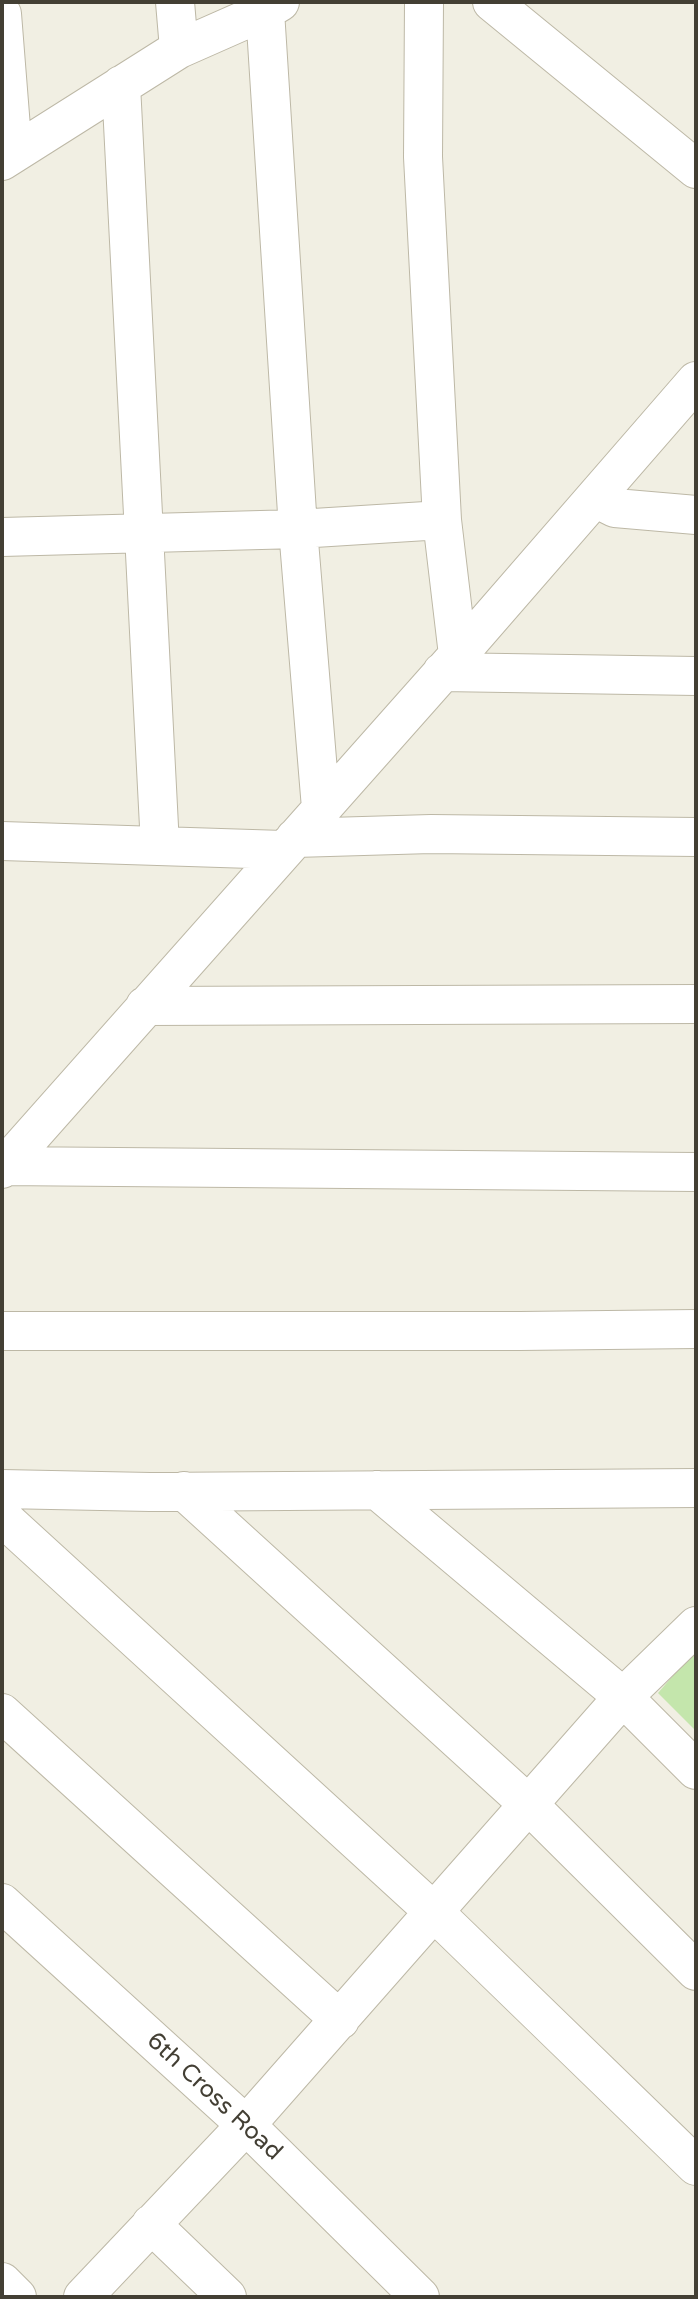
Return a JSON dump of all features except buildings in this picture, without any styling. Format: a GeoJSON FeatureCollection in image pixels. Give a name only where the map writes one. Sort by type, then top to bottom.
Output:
{"type":"FeatureCollection","features":[{"type":"Feature","properties":{"kind":"street"},"geometry":{"type":"LineString","coordinates":[[175,2],[179,50]]}},
{"type":"Feature","properties":{"kind":"street"},"geometry":{"type":"LineString","coordinates":[[424,2],[423,156],[450,663]]}},
{"type":"Feature","properties":{"kind":"street"},"geometry":{"type":"LineString","coordinates":[[492,2],[696,169]]}},
{"type":"Feature","properties":{"kind":"street"},"geometry":{"type":"LineString","coordinates":[[7,157],[179,50],[273,6],[299,529],[321,808]]}},
{"type":"Feature","properties":{"kind":"street"},"geometry":{"type":"LineString","coordinates":[[2,15],[7,157]]}},
{"type":"Feature","properties":{"kind":"street"},"geometry":{"type":"LineString","coordinates":[[121,85],[160,846]]}},
{"type":"Feature","properties":{"kind":"street"},"geometry":{"type":"LineString","coordinates":[[3,1167],[696,381]]}},
{"type":"Feature","properties":{"kind":"street"},"geometry":{"type":"LineString","coordinates":[[595,498],[615,508],[696,515]]}},
{"type":"Feature","properties":{"kind":"street"},"geometry":{"type":"LineString","coordinates":[[2,537],[299,529],[442,520]]}},
{"type":"Feature","properties":{"kind":"street"},"geometry":{"type":"LineString","coordinates":[[450,663],[696,676]]}},
{"type":"Feature","properties":{"kind":"street"},"geometry":{"type":"LineString","coordinates":[[2,841],[160,846],[289,844],[431,834],[696,837]]}},
{"type":"Feature","properties":{"kind":"street"},"geometry":{"type":"LineString","coordinates":[[145,1006],[696,1004]]}},
{"type":"Feature","properties":{"kind":"street"},"geometry":{"type":"LineString","coordinates":[[3,1167],[696,1172]]}},
{"type":"Feature","properties":{"kind":"street"},"geometry":{"type":"LineString","coordinates":[[2,1331],[696,1329]]}},
{"type":"Feature","properties":{"kind":"street"},"geometry":{"type":"LineString","coordinates":[[2,1489],[184,1492],[696,1488]]}},
{"type":"Feature","properties":{"kind":"street"},"geometry":{"type":"LineString","coordinates":[[377,1490],[623,1697],[696,1770]]}},
{"type":"Feature","properties":{"kind":"street"},"geometry":{"type":"LineString","coordinates":[[184,1492],[528,1804],[696,1971]]}},
{"type":"Feature","properties":{"kind":"street"},"geometry":{"type":"LineString","coordinates":[[2,1517],[434,1912],[696,2166]]}},
{"type":"Feature","properties":{"kind":"street"},"geometry":{"type":"LineString","coordinates":[[83,2297],[246,2125],[623,1697],[696,1626]]}},
{"type":"Feature","properties":{"kind":"street"},"geometry":{"type":"LineString","coordinates":[[2,1713],[340,2020]]}},
{"type":"Feature","properties":{"kind":"street","name":"6th Cross Road"},"geometry":{"type":"LineString","coordinates":[[2,1903],[246,2125],[420,2297]]}},
{"type":"Feature","properties":{"kind":"street"},"geometry":{"type":"LineString","coordinates":[[150,2224],[227,2297]]}},
{"type":"Feature","properties":{"kind":"street"},"geometry":{"type":"LineString","coordinates":[[2,2282],[17,2297]]}},
{"type":"Feature","properties":{"kind":"green space"},"geometry":{"type":"Polygon","coordinates":[[[696,1649],[696,1731],[658,1693],[696,1649]]]}}]}
